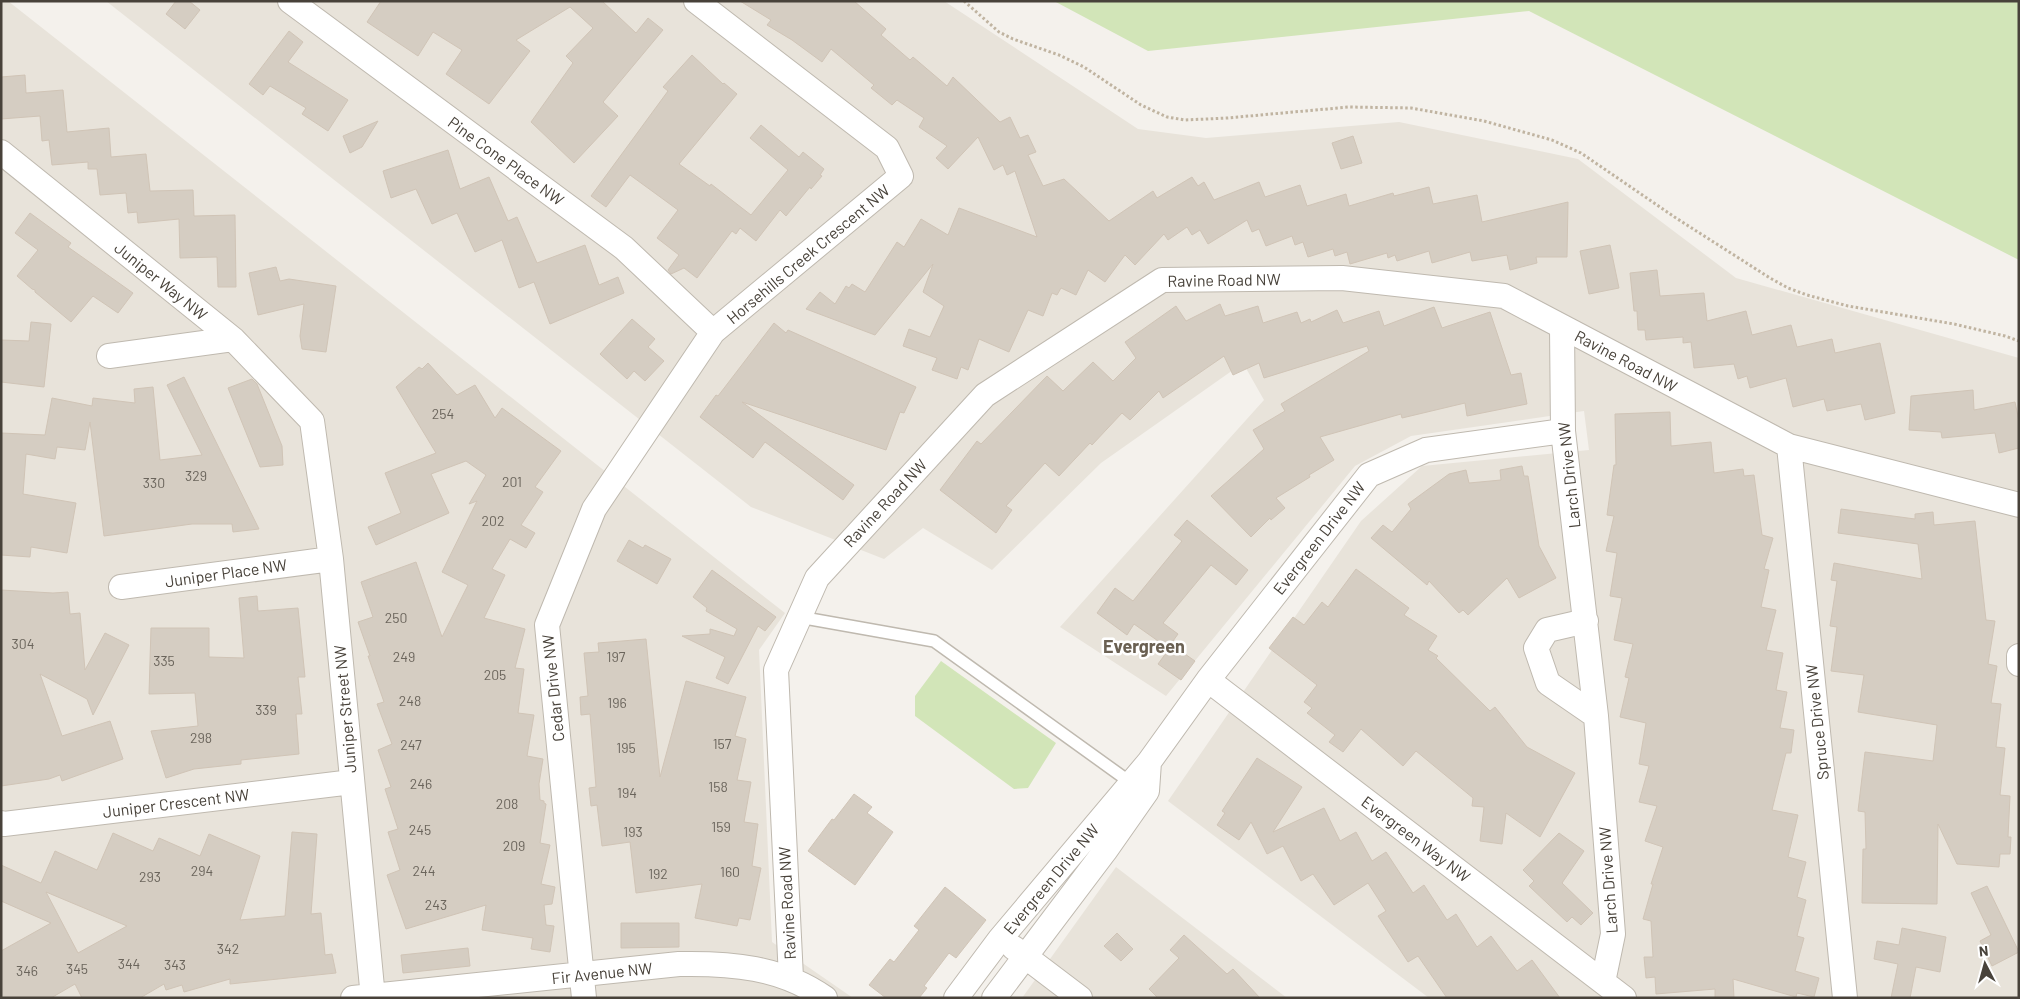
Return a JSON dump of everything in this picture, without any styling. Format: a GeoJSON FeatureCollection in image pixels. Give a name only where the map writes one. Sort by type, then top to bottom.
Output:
{"type":"FeatureCollection","features":[{"type":"Feature","properties":{"kind":"street","name":"Pine Cone Place NW"},"geometry":{"type":"LineString","coordinates":[[290,1],[624,248],[712,332]]}},
{"type":"Feature","properties":{"kind":"street","name":"Horsehills Creek Crescent NW"},"geometry":{"type":"LineString","coordinates":[[696,1],[887,148],[901,176],[712,332]]}},
{"type":"Feature","properties":{"kind":"street","name":"Juniper Way NW"},"geometry":{"type":"LineString","coordinates":[[1,152],[233,339],[312,421]]}},
{"type":"Feature","properties":{"kind":"street","name":"Ravine Road NW"},"geometry":{"type":"LineString","coordinates":[[791,978],[776,670],[817,578],[985,395],[1162,280],[1342,278],[1504,296],[1789,446],[2019,505]]}},
{"type":"Feature","properties":{"kind":"street","name":"Larch Drive NW"},"geometry":{"type":"LineString","coordinates":[[1562,328],[1563,431],[1596,716],[1613,934],[1603,982]]}},
{"type":"Feature","properties":{"kind":"street","name":"Cedar Drive NW"},"geometry":{"type":"LineString","coordinates":[[583,986],[546,625],[594,509],[712,332]]}},
{"type":"Feature","properties":{"kind":"street"},"geometry":{"type":"LineString","coordinates":[[109,356],[233,339]]}},
{"type":"Feature","properties":{"kind":"street","name":"Juniper Street NW"},"geometry":{"type":"LineString","coordinates":[[312,421],[331,559],[352,782],[366,997]]}},
{"type":"Feature","properties":{"kind":"street","name":"Evergreen Drive NW"},"geometry":{"type":"LineString","coordinates":[[994,998],[1105,851],[1139,787],[1149,762],[1208,680],[1369,475],[1426,450],[1563,431]]}},
{"type":"Feature","properties":{"kind":"street","name":"Spruce Drive NW"},"geometry":{"type":"LineString","coordinates":[[1789,446],[1845,998]]}},
{"type":"Feature","properties":{"kind":"street","name":"Juniper Place NW"},"geometry":{"type":"LineString","coordinates":[[121,587],[331,559]]}},
{"type":"Feature","properties":{"kind":"street"},"geometry":{"type":"LineString","coordinates":[[1586,621],[1547,630],[1536,648],[1548,683],[1596,716]]}},
{"type":"Feature","properties":{"kind":"street"},"geometry":{"type":"LineString","coordinates":[[2019,656],[2019,664]]}},
{"type":"Feature","properties":{"kind":"street","name":"Evergreen Way NW"},"geometry":{"type":"LineString","coordinates":[[1208,680],[1624,998]]}},
{"type":"Feature","properties":{"kind":"street","name":"Juniper Crescent NW"},"geometry":{"type":"LineString","coordinates":[[1,823],[352,782]]}},
{"type":"Feature","properties":{"kind":"street","name":"Evergreen Drive NW"},"geometry":{"type":"LineString","coordinates":[[956,998],[1000,939],[1139,787]]}},
{"type":"Feature","properties":{"kind":"street"},"geometry":{"type":"LineString","coordinates":[[1000,939],[1026,956],[1080,998]]}},
{"type":"Feature","properties":{"kind":"street","name":"Fir Avenue NW"},"geometry":{"type":"LineString","coordinates":[[366,997],[583,986],[679,964],[708,964],[760,969],[791,978],[810,987],[825,998]]}},
{"type":"Feature","properties":{"kind":"lane"},"geometry":{"type":"LineString","coordinates":[[799,617],[934,640],[1139,787]]}},
{"type":"Feature","properties":{"kind":"path"},"geometry":{"type":"LineString","coordinates":[[964,1],[999,32],[1013,39],[1060,55],[1084,67],[1141,105],[1167,117],[1185,120],[1243,117],[1349,107],[1411,108],[1484,121],[1552,140],[1581,153],[1752,267],[1788,288],[1848,306],[1954,324],[2019,341]]}},
{"type":"Feature","properties":{"kind":"shaded area"},"geometry":{"type":"Polygon","coordinates":[[[1,1],[8,1],[785,613],[759,650],[772,942],[853,998],[1,998],[1,1]]]}},
{"type":"Feature","properties":{"kind":"shaded area"},"geometry":{"type":"Polygon","coordinates":[[[106,1],[944,1],[1138,129],[1206,138],[1399,122],[1578,159],[1736,278],[2019,358],[2019,998],[1429,998],[1168,801],[1361,521],[1422,466],[1589,450],[1584,411],[1411,436],[1355,466],[1166,696],[1060,627],[1264,400],[1243,363],[1101,463],[992,570],[923,528],[884,559],[751,507],[106,1]]]}},
{"type":"Feature","properties":{"kind":"shaded area"},"geometry":{"type":"Polygon","coordinates":[[[1116,867],[1287,998],[1022,998],[1116,867]]]}},
{"type":"Feature","properties":{"kind":"green space"},"geometry":{"type":"Polygon","coordinates":[[[1054,1],[2019,1],[2019,260],[1529,11],[1148,51],[1054,1]]]}},
{"type":"Feature","properties":{"kind":"green space"},"geometry":{"type":"Polygon","coordinates":[[[941,661],[1056,743],[1028,788],[1014,789],[915,716],[915,696],[941,661]]]}},
{"type":"Feature","properties":{"kind":"building"},"geometry":{"type":"Polygon","coordinates":[[[176,1],[189,1],[200,10],[185,29],[166,14],[176,1]]]}},
{"type":"Feature","properties":{"kind":"building"},"geometry":{"type":"Polygon","coordinates":[[[381,1],[602,1],[636,33],[648,18],[663,30],[603,102],[618,116],[574,163],[531,122],[573,63],[566,56],[593,28],[570,7],[516,40],[530,51],[489,104],[446,74],[462,50],[433,32],[418,56],[367,22],[381,1]]]}},
{"type":"Feature","properties":{"kind":"building"},"geometry":{"type":"Polygon","coordinates":[[[740,1],[854,1],[886,29],[881,35],[910,60],[913,57],[947,86],[953,77],[1000,122],[1010,117],[1020,138],[1028,135],[1036,152],[1028,155],[1043,186],[1064,179],[1109,221],[1153,191],[1157,198],[1192,177],[1198,186],[1204,182],[1214,200],[1259,182],[1265,197],[1300,185],[1307,206],[1346,194],[1349,206],[1393,193],[1394,196],[1429,187],[1433,204],[1477,195],[1482,222],[1568,202],[1567,257],[1536,257],[1537,263],[1510,270],[1507,255],[1472,261],[1470,252],[1432,263],[1429,251],[1397,261],[1395,255],[1388,258],[1387,253],[1350,264],[1347,252],[1335,256],[1333,249],[1308,257],[1303,242],[1295,245],[1292,236],[1266,246],[1259,229],[1252,232],[1247,220],[1208,244],[1200,230],[1192,235],[1187,227],[1168,240],[1164,234],[1135,265],[1125,255],[1105,282],[1088,270],[1076,295],[1061,288],[1057,295],[1052,293],[1043,316],[1028,310],[1009,352],[979,339],[968,370],[961,367],[957,379],[932,370],[937,358],[903,346],[909,329],[930,337],[944,306],[923,292],[933,264],[875,335],[806,309],[820,292],[835,304],[846,286],[849,288],[852,284],[865,292],[897,242],[904,247],[921,219],[948,235],[959,208],[1037,237],[1015,171],[1007,175],[1003,165],[994,170],[978,137],[948,169],[936,158],[947,146],[919,127],[924,118],[897,100],[892,105],[871,88],[874,85],[831,49],[822,62],[792,40],[767,25],[771,20],[740,1]]]}},
{"type":"Feature","properties":{"kind":"building"},"geometry":{"type":"Polygon","coordinates":[[[289,31],[303,42],[288,62],[348,100],[328,131],[302,114],[306,108],[270,86],[263,95],[249,84],[289,31]]]}},
{"type":"Feature","properties":{"kind":"building"},"geometry":{"type":"Polygon","coordinates":[[[692,55],[723,84],[737,94],[679,164],[710,186],[711,184],[751,215],[788,170],[750,138],[761,125],[799,157],[803,152],[824,169],[820,175],[822,176],[811,189],[810,187],[786,216],[780,210],[756,241],[740,228],[736,234],[732,231],[697,278],[684,268],[671,274],[668,270],[679,255],[657,238],[678,210],[630,175],[606,207],[591,196],[668,91],[663,87],[692,55]]]}},
{"type":"Feature","properties":{"kind":"building"},"geometry":{"type":"Polygon","coordinates":[[[25,75],[26,93],[63,90],[67,132],[109,128],[111,157],[146,154],[150,191],[193,190],[194,216],[235,215],[236,287],[218,287],[217,257],[180,258],[179,219],[138,223],[137,212],[128,213],[126,193],[100,195],[97,169],[88,169],[88,162],[52,165],[49,140],[42,141],[40,116],[1,119],[1,77],[25,75]]]}},
{"type":"Feature","properties":{"kind":"building"},"geometry":{"type":"Polygon","coordinates":[[[378,121],[362,147],[350,153],[343,136],[378,121]]]}},
{"type":"Feature","properties":{"kind":"building"},"geometry":{"type":"Polygon","coordinates":[[[1353,136],[1362,163],[1341,169],[1332,143],[1353,136]]]}},
{"type":"Feature","properties":{"kind":"building"},"geometry":{"type":"Polygon","coordinates":[[[448,150],[460,189],[489,177],[508,221],[517,217],[537,263],[585,245],[599,285],[618,277],[624,293],[550,324],[534,282],[519,288],[502,240],[475,252],[457,213],[432,224],[416,189],[391,198],[383,171],[448,150]]]}},
{"type":"Feature","properties":{"kind":"building"},"geometry":{"type":"Polygon","coordinates":[[[30,213],[71,243],[68,247],[133,293],[118,313],[93,296],[71,322],[17,276],[38,250],[15,233],[30,213]]]}},
{"type":"Feature","properties":{"kind":"building"},"geometry":{"type":"Polygon","coordinates":[[[1610,245],[1619,288],[1589,294],[1580,251],[1610,245]]]}},
{"type":"Feature","properties":{"kind":"building"},"geometry":{"type":"Polygon","coordinates":[[[276,267],[280,281],[289,279],[336,286],[326,352],[302,349],[300,336],[304,304],[258,315],[249,273],[276,267]]]}},
{"type":"Feature","properties":{"kind":"building"},"geometry":{"type":"Polygon","coordinates":[[[1657,270],[1660,296],[1704,293],[1707,321],[1746,311],[1752,335],[1791,325],[1797,347],[1832,339],[1835,353],[1880,343],[1895,413],[1865,420],[1861,404],[1827,411],[1824,399],[1793,407],[1786,378],[1750,388],[1747,376],[1738,379],[1734,364],[1694,368],[1691,342],[1683,343],[1683,337],[1646,340],[1645,330],[1638,330],[1637,311],[1634,311],[1630,273],[1657,270]]]}},
{"type":"Feature","properties":{"kind":"building"},"geometry":{"type":"Polygon","coordinates":[[[1220,304],[1225,316],[1258,306],[1263,323],[1297,312],[1301,323],[1310,319],[1311,322],[1337,310],[1343,323],[1379,311],[1384,326],[1434,307],[1442,328],[1490,312],[1511,375],[1521,373],[1527,404],[1467,416],[1465,403],[1402,418],[1401,414],[1320,437],[1334,460],[1276,498],[1285,508],[1271,520],[1270,518],[1251,537],[1211,496],[1264,449],[1253,430],[1285,411],[1281,404],[1369,351],[1367,346],[1264,378],[1259,363],[1233,375],[1224,356],[1163,398],[1159,391],[1130,420],[1122,413],[1059,476],[1045,463],[1006,506],[1012,510],[996,533],[940,490],[977,441],[981,444],[1047,376],[1063,391],[1093,362],[1113,381],[1136,358],[1125,342],[1176,306],[1186,321],[1220,304]]]}},
{"type":"Feature","properties":{"kind":"building"},"geometry":{"type":"Polygon","coordinates":[[[632,319],[655,339],[648,347],[664,361],[645,381],[634,371],[627,379],[600,354],[632,319]]]}},
{"type":"Feature","properties":{"kind":"building"},"geometry":{"type":"Polygon","coordinates":[[[31,322],[51,324],[44,387],[1,382],[1,340],[29,341],[31,322]]]}},
{"type":"Feature","properties":{"kind":"building"},"geometry":{"type":"Polygon","coordinates":[[[774,323],[786,333],[788,330],[916,387],[904,413],[900,412],[886,450],[742,402],[854,485],[843,500],[765,442],[753,458],[700,417],[774,323]]]}},
{"type":"Feature","properties":{"kind":"building"},"geometry":{"type":"Polygon","coordinates":[[[428,363],[457,395],[475,385],[495,418],[502,408],[561,451],[535,487],[543,492],[521,525],[535,533],[526,548],[510,539],[492,569],[505,575],[484,618],[525,629],[515,668],[524,669],[518,713],[534,715],[527,756],[543,759],[539,784],[540,800],[546,804],[540,843],[550,845],[541,884],[555,887],[552,904],[544,905],[546,925],[554,926],[550,952],[531,949],[533,938],[482,930],[486,905],[406,929],[387,875],[400,870],[388,832],[398,829],[385,789],[391,787],[378,750],[392,744],[377,704],[384,702],[358,622],[373,617],[361,582],[416,562],[442,637],[468,585],[442,572],[477,501],[469,504],[486,475],[466,461],[431,474],[449,513],[376,545],[368,527],[401,513],[385,473],[436,453],[396,387],[419,367],[422,369],[428,363]]]}},
{"type":"Feature","properties":{"kind":"building"},"geometry":{"type":"Polygon","coordinates":[[[184,377],[259,529],[233,532],[232,524],[192,524],[104,536],[90,422],[85,450],[57,447],[55,459],[26,454],[23,494],[76,503],[67,553],[31,547],[30,557],[1,555],[1,433],[45,435],[52,398],[92,406],[93,398],[135,403],[134,389],[153,387],[160,460],[202,455],[167,385],[184,377]]]}},
{"type":"Feature","properties":{"kind":"building"},"geometry":{"type":"Polygon","coordinates":[[[252,379],[257,384],[282,446],[283,465],[260,467],[228,388],[252,379]]]}},
{"type":"Feature","properties":{"kind":"building"},"geometry":{"type":"Polygon","coordinates":[[[1973,390],[1974,410],[2015,402],[2019,421],[2019,448],[1999,453],[1995,433],[1942,438],[1941,432],[1909,430],[1911,396],[1973,390]]]}},
{"type":"Feature","properties":{"kind":"building"},"geometry":{"type":"Polygon","coordinates":[[[1670,412],[1671,446],[1711,442],[1714,473],[1743,469],[1744,476],[1754,475],[1762,535],[1773,538],[1764,569],[1769,570],[1761,607],[1776,610],[1766,650],[1783,653],[1776,690],[1787,692],[1780,728],[1794,730],[1791,753],[1786,753],[1772,810],[1798,815],[1788,857],[1806,862],[1797,897],[1806,900],[1797,936],[1804,938],[1795,971],[1819,978],[1814,997],[1797,993],[1796,997],[1733,979],[1734,998],[1715,998],[1715,989],[1656,994],[1655,977],[1646,978],[1644,957],[1653,957],[1651,921],[1643,919],[1653,884],[1651,884],[1663,847],[1645,841],[1657,806],[1639,802],[1649,766],[1639,764],[1646,723],[1620,717],[1629,678],[1625,677],[1633,644],[1614,640],[1622,598],[1610,596],[1617,553],[1606,551],[1614,516],[1607,515],[1614,465],[1616,465],[1615,414],[1670,412]]]}},
{"type":"Feature","properties":{"kind":"building"},"geometry":{"type":"Polygon","coordinates":[[[1522,466],[1524,476],[1528,476],[1539,546],[1556,578],[1519,598],[1507,578],[1468,615],[1463,610],[1459,613],[1429,581],[1427,585],[1371,538],[1383,525],[1392,532],[1411,509],[1408,504],[1449,474],[1466,470],[1469,483],[1501,480],[1500,470],[1522,466]]]}},
{"type":"Feature","properties":{"kind":"building"},"geometry":{"type":"Polygon","coordinates":[[[1841,509],[1915,519],[1915,514],[1933,512],[1934,525],[1975,521],[1986,620],[1995,621],[1988,664],[1997,666],[1991,703],[2001,704],[1996,747],[2005,748],[2000,795],[2010,796],[2008,837],[2011,837],[2010,854],[2000,854],[1999,867],[1957,864],[1938,824],[1937,904],[1862,903],[1863,849],[1866,849],[1865,812],[1858,811],[1865,752],[1933,761],[1937,725],[1858,712],[1864,675],[1831,671],[1837,627],[1830,626],[1837,581],[1831,580],[1834,563],[1922,579],[1918,544],[1838,533],[1841,509]]]}},
{"type":"Feature","properties":{"kind":"building"},"geometry":{"type":"Polygon","coordinates":[[[1187,520],[1248,570],[1236,585],[1211,565],[1163,623],[1178,634],[1168,648],[1134,624],[1127,635],[1097,613],[1115,588],[1133,601],[1182,541],[1174,535],[1187,520]]]}},
{"type":"Feature","properties":{"kind":"building"},"geometry":{"type":"Polygon","coordinates":[[[629,540],[643,548],[645,545],[671,559],[657,584],[617,561],[629,540]]]}},
{"type":"Feature","properties":{"kind":"building"},"geometry":{"type":"Polygon","coordinates":[[[1356,569],[1409,608],[1404,615],[1437,636],[1428,650],[1438,656],[1436,658],[1490,711],[1495,707],[1527,747],[1575,773],[1540,837],[1506,813],[1502,844],[1480,841],[1484,807],[1472,806],[1473,798],[1416,751],[1403,766],[1361,729],[1343,752],[1329,742],[1335,735],[1307,713],[1312,708],[1304,702],[1317,685],[1269,648],[1293,617],[1304,625],[1322,602],[1328,607],[1356,569]]]}},
{"type":"Feature","properties":{"kind":"building"},"geometry":{"type":"Polygon","coordinates":[[[712,570],[776,617],[765,631],[758,626],[728,684],[716,678],[725,657],[682,636],[710,634],[710,629],[734,636],[737,629],[706,611],[707,608],[693,597],[712,570]]]}},
{"type":"Feature","properties":{"kind":"building"},"geometry":{"type":"Polygon","coordinates":[[[1,590],[68,592],[70,614],[80,613],[85,670],[105,633],[129,645],[93,715],[87,699],[40,674],[62,736],[110,721],[123,759],[62,781],[60,775],[49,779],[1,786],[1,590]]]}},
{"type":"Feature","properties":{"kind":"building"},"geometry":{"type":"Polygon","coordinates":[[[257,596],[258,611],[298,608],[305,677],[298,677],[302,714],[296,714],[299,754],[241,760],[241,764],[194,769],[166,778],[151,731],[198,726],[195,693],[149,694],[151,628],[209,628],[209,657],[244,658],[239,598],[257,596]]]}},
{"type":"Feature","properties":{"kind":"building"},"geometry":{"type":"Polygon","coordinates":[[[646,639],[660,777],[686,681],[746,697],[735,736],[746,739],[737,780],[751,782],[744,822],[758,824],[752,866],[761,868],[750,920],[739,918],[737,926],[695,918],[702,884],[636,893],[630,842],[602,846],[597,805],[591,806],[589,788],[596,787],[590,714],[581,715],[580,697],[588,696],[584,653],[599,652],[598,643],[646,639]]]}},
{"type":"Feature","properties":{"kind":"building"},"geometry":{"type":"Polygon","coordinates":[[[1172,645],[1195,661],[1181,680],[1158,664],[1172,645]]]}},
{"type":"Feature","properties":{"kind":"building"},"geometry":{"type":"Polygon","coordinates":[[[1257,758],[1302,787],[1273,832],[1324,808],[1340,841],[1356,832],[1372,861],[1386,852],[1413,893],[1424,885],[1447,920],[1456,914],[1477,947],[1491,936],[1517,971],[1532,960],[1560,998],[1447,998],[1418,956],[1408,962],[1378,916],[1386,911],[1368,883],[1334,905],[1313,874],[1301,881],[1283,846],[1267,854],[1251,822],[1239,840],[1217,825],[1225,813],[1222,811],[1257,758]]]}},
{"type":"Feature","properties":{"kind":"building"},"geometry":{"type":"Polygon","coordinates":[[[854,794],[872,807],[867,813],[893,832],[855,885],[808,851],[854,794]]]}},
{"type":"Feature","properties":{"kind":"building"},"geometry":{"type":"Polygon","coordinates":[[[292,832],[317,834],[311,914],[321,913],[325,955],[332,954],[336,973],[230,984],[230,979],[184,992],[182,985],[166,990],[164,984],[140,998],[82,998],[75,984],[51,998],[1,998],[1,951],[51,923],[1,901],[1,865],[41,883],[55,851],[97,870],[113,833],[153,851],[159,838],[200,856],[209,834],[260,856],[240,920],[285,916],[292,832]],[[46,892],[78,953],[127,926],[46,892]]]}},
{"type":"Feature","properties":{"kind":"building"},"geometry":{"type":"Polygon","coordinates":[[[1559,833],[1584,851],[1562,883],[1593,913],[1581,925],[1572,917],[1567,922],[1529,886],[1534,881],[1523,870],[1559,833]]]}},
{"type":"Feature","properties":{"kind":"building"},"geometry":{"type":"Polygon","coordinates":[[[1987,886],[2019,952],[1992,966],[1980,941],[1991,935],[1971,893],[1987,886]]]}},
{"type":"Feature","properties":{"kind":"building"},"geometry":{"type":"Polygon","coordinates":[[[945,887],[986,920],[956,958],[949,953],[924,986],[927,988],[919,998],[886,998],[869,985],[890,959],[894,962],[919,930],[914,926],[945,887]]]}},
{"type":"Feature","properties":{"kind":"building"},"geometry":{"type":"Polygon","coordinates":[[[621,923],[679,923],[679,947],[621,948],[621,923]]]}},
{"type":"Feature","properties":{"kind":"building"},"geometry":{"type":"Polygon","coordinates":[[[1902,928],[1946,937],[1940,972],[1916,967],[1910,998],[1891,998],[1898,964],[1874,959],[1877,941],[1899,945],[1902,928]]]}},
{"type":"Feature","properties":{"kind":"building"},"geometry":{"type":"Polygon","coordinates":[[[1117,933],[1133,949],[1121,961],[1104,946],[1117,933]]]}},
{"type":"Feature","properties":{"kind":"building"},"geometry":{"type":"Polygon","coordinates":[[[1184,935],[1227,974],[1233,969],[1260,998],[1158,998],[1149,989],[1179,958],[1170,950],[1184,935]]]}},
{"type":"Feature","properties":{"kind":"building"},"geometry":{"type":"Polygon","coordinates":[[[468,948],[470,966],[403,973],[401,955],[468,948]]]}},
{"type":"Feature","properties":{"kind":"district","name":"Evergreen"},"geometry":{"type":"Point","coordinates":[1144,647]}}]}
